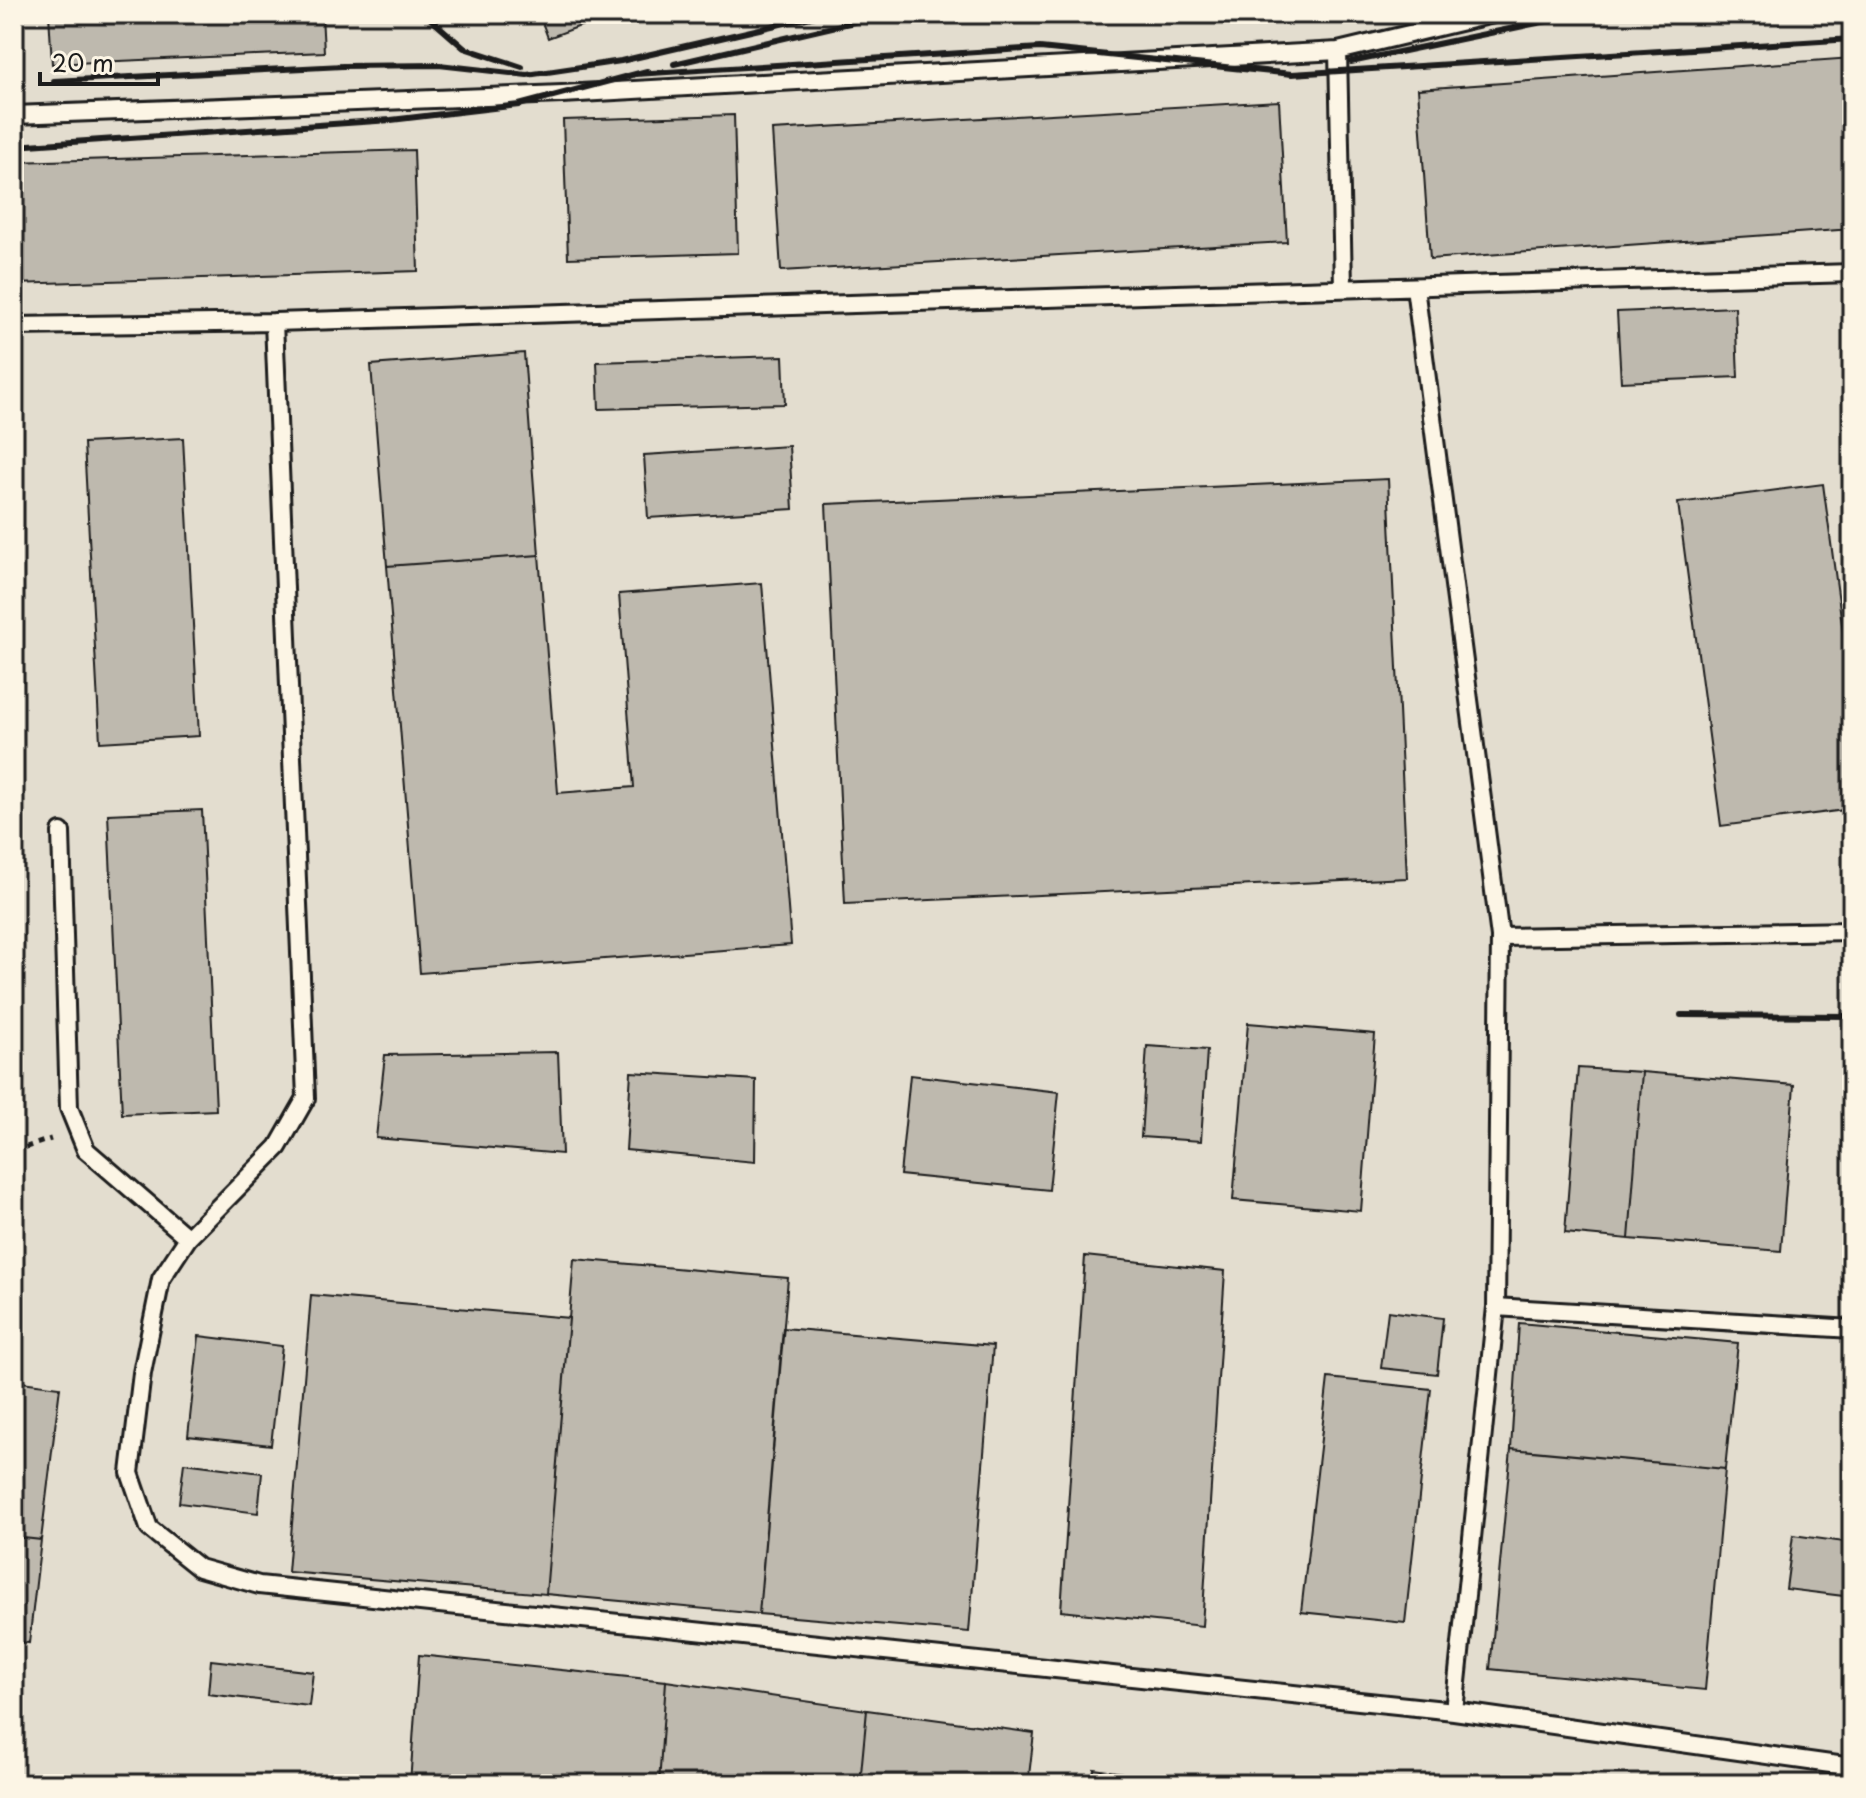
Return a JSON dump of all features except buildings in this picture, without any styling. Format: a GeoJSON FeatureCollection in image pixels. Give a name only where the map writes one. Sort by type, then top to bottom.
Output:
{"type":"FeatureCollection","features":[{"type":"Feature","properties":{"kind":"lane"},"geometry":{"type":"LineString","coordinates":[[14,115],[562,94],[1338,51],[1482,15]]}},
{"type":"Feature","properties":{"kind":"lane"},"geometry":{"type":"LineString","coordinates":[[1338,51],[1343,287]]}},
{"type":"Feature","properties":{"kind":"lane"},"geometry":{"type":"LineString","coordinates":[[14,326],[274,322],[1852,273]]}},
{"type":"Feature","properties":{"kind":"lane"},"geometry":{"type":"LineString","coordinates":[[1415,287],[1500,937],[1496,1307],[1454,1711]]}},
{"type":"Feature","properties":{"kind":"lane"},"geometry":{"type":"LineString","coordinates":[[274,322],[306,1098],[278,1147],[188,1238],[161,1279],[142,1373],[130,1473],[149,1528],[199,1568],[275,1586],[1454,1711],[1852,1767]]}},
{"type":"Feature","properties":{"kind":"lane"},"geometry":{"type":"LineString","coordinates":[[61,832],[69,1108],[86,1150],[188,1238]]}},
{"type":"Feature","properties":{"kind":"lane"},"geometry":{"type":"LineString","coordinates":[[1500,937],[1852,931]]}},
{"type":"Feature","properties":{"kind":"lane"},"geometry":{"type":"LineString","coordinates":[[1496,1307],[1852,1329]]}},
{"type":"Feature","properties":{"kind":"path"},"geometry":{"type":"LineString","coordinates":[[14,1151],[77,1128]]}},
{"type":"Feature","properties":{"kind":"shaded area"},"geometry":{"type":"Polygon","coordinates":[[[14,14],[1852,14],[1852,1784],[14,1784],[14,14]]]}},
{"type":"Feature","properties":{"kind":"railway"},"geometry":{"type":"LineString","coordinates":[[425,14],[464,48],[522,67]]}},
{"type":"Feature","properties":{"kind":"railway"},"geometry":{"type":"LineString","coordinates":[[54,81],[343,66],[439,65],[527,75],[621,61],[824,14]]}},
{"type":"Feature","properties":{"kind":"railway"},"geometry":{"type":"LineString","coordinates":[[674,64],[888,14]]}},
{"type":"Feature","properties":{"kind":"railway"},"geometry":{"type":"LineString","coordinates":[[1351,62],[1581,14]]}},
{"type":"Feature","properties":{"kind":"railway"},"geometry":{"type":"LineString","coordinates":[[636,74],[1040,48],[1292,74],[1852,39]]}},
{"type":"Feature","properties":{"kind":"railway"},"geometry":{"type":"LineString","coordinates":[[14,146],[391,120],[519,105],[647,71]]}},
{"type":"Feature","properties":{"kind":"railway"},"geometry":{"type":"LineString","coordinates":[[1681,1015],[1852,1016]]}}]}
